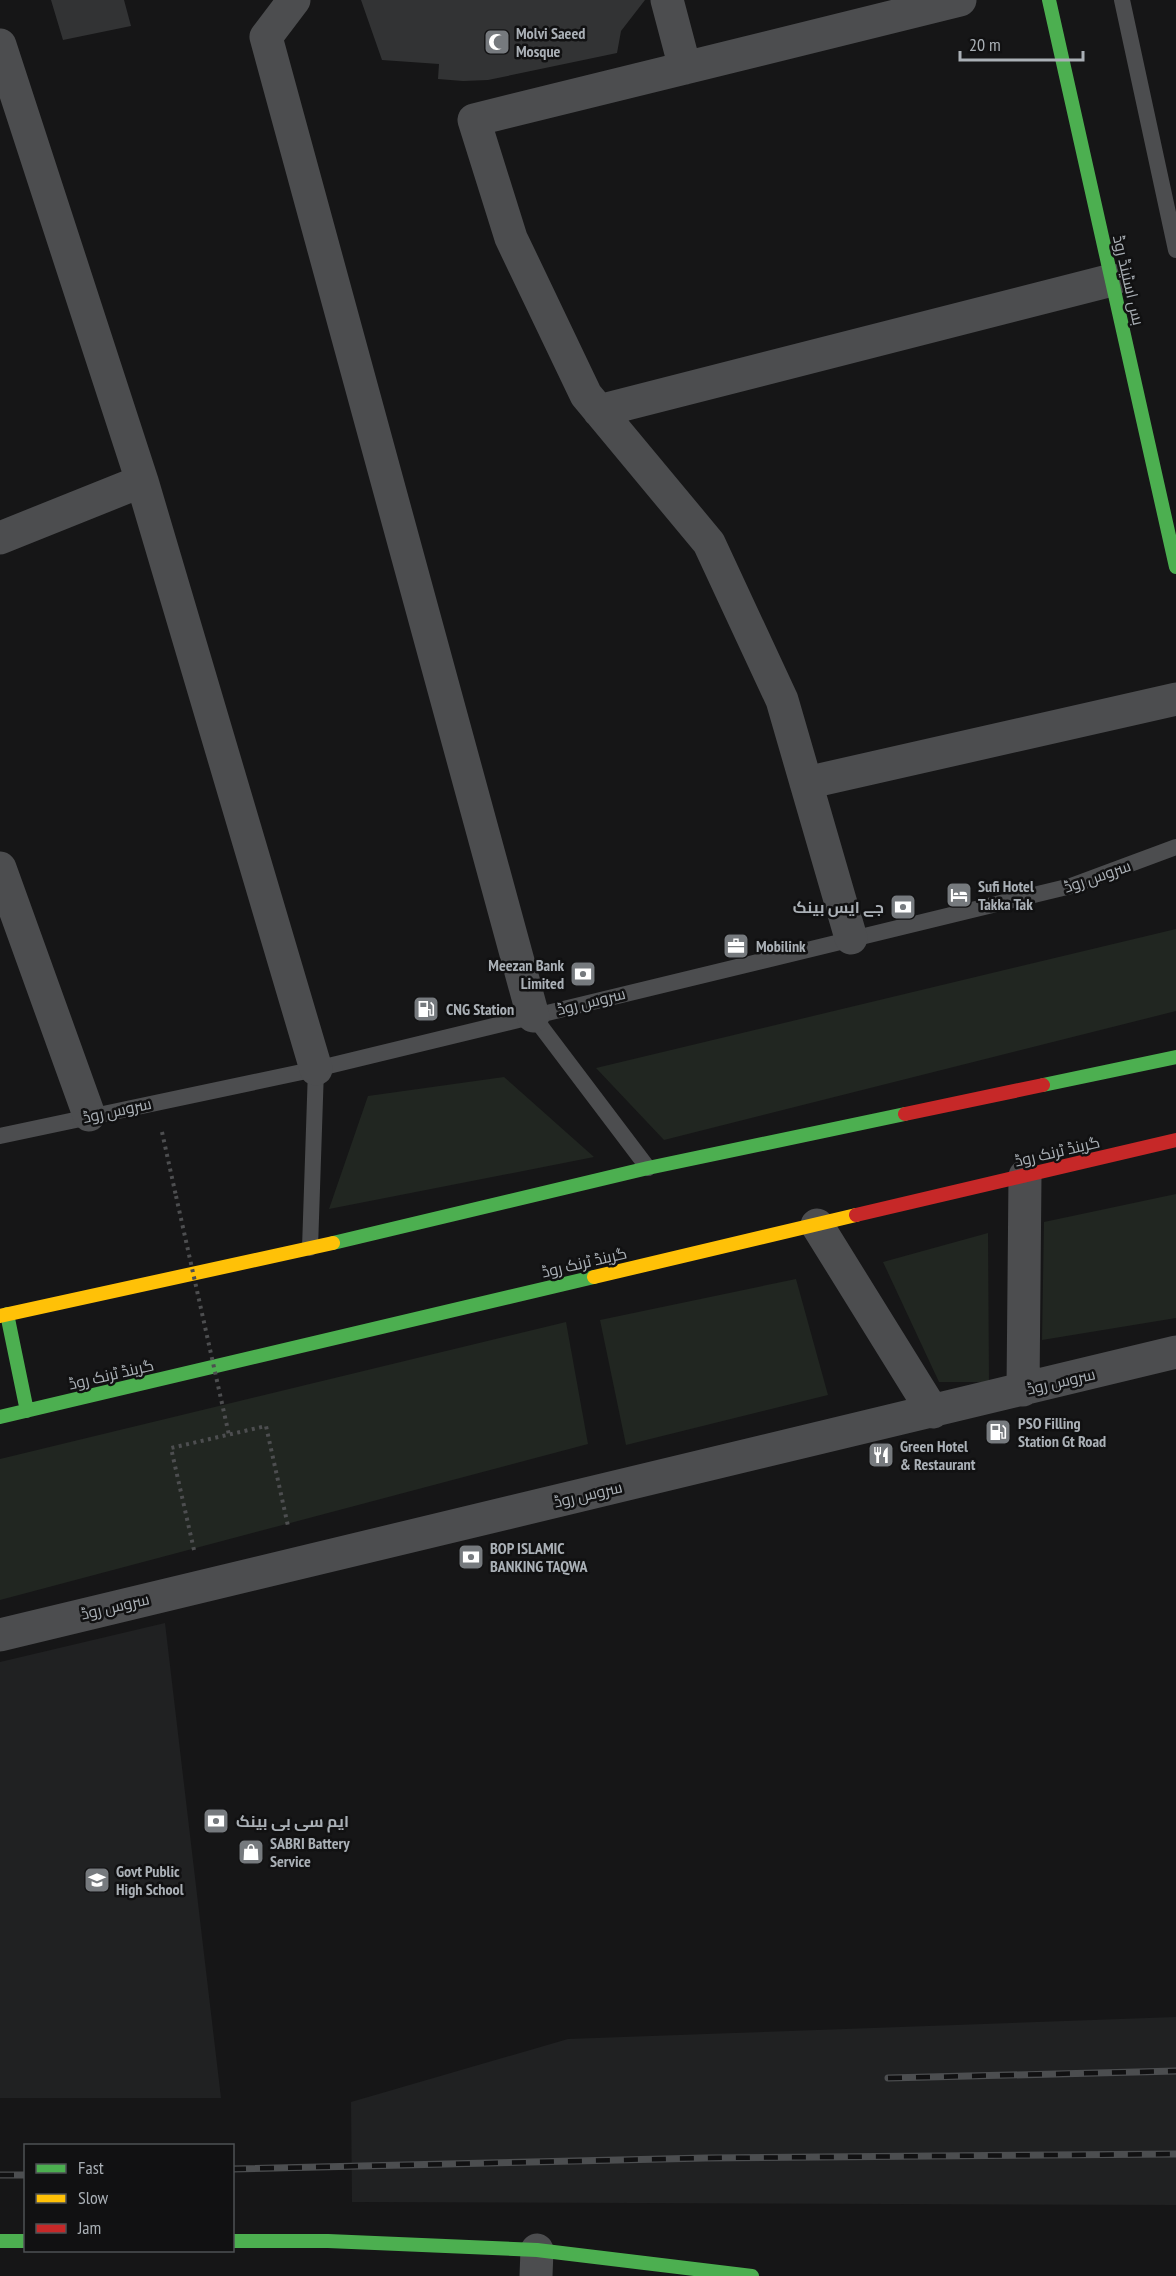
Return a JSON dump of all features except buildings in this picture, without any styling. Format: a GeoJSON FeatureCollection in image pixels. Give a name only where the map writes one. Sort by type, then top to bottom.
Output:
{"type":"FeatureCollection","features":[{"type":"Feature","properties":{"kind":"main road","name":"بس اسٹینڈ روڈ"},"geometry":{"type":"LineString","coordinates":[[1050,0],[1176,567]]}},
{"type":"Feature","properties":{"kind":"main road"},"geometry":{"type":"LineString","coordinates":[[27,1411],[3,1315],[310,1248],[648,1168],[1176,1058]]}},
{"type":"Feature","properties":{"kind":"main road","name":"گرینڈ ٹرنک روڈ"},"geometry":{"type":"LineString","coordinates":[[0,1417],[1176,1140]]}},
{"type":"Feature","properties":{"kind":"main road"},"geometry":{"type":"LineString","coordinates":[[0,2241],[24,2241]]}},
{"type":"Feature","properties":{"kind":"main road"},"geometry":{"type":"LineString","coordinates":[[234,2241],[328,2241],[537,2263],[752,2276]]}},
{"type":"Feature","properties":{"kind":"street"},"geometry":{"type":"LineString","coordinates":[[294,0],[266,37],[533,1016]]}},
{"type":"Feature","properties":{"kind":"street"},"geometry":{"type":"LineString","coordinates":[[667,0],[685,68]]}},
{"type":"Feature","properties":{"kind":"street"},"geometry":{"type":"LineString","coordinates":[[851,938],[782,700],[709,543],[586,395],[511,238],[474,120],[960,0]]}},
{"type":"Feature","properties":{"kind":"street"},"geometry":{"type":"LineString","coordinates":[[0,45],[142,481],[315,1069]]}},
{"type":"Feature","properties":{"kind":"street"},"geometry":{"type":"LineString","coordinates":[[599,411],[1112,279]]}},
{"type":"Feature","properties":{"kind":"street"},"geometry":{"type":"LineString","coordinates":[[0,538],[142,481]]}},
{"type":"Feature","properties":{"kind":"street"},"geometry":{"type":"LineString","coordinates":[[806,783],[1176,699]]}},
{"type":"Feature","properties":{"kind":"street"},"geometry":{"type":"LineString","coordinates":[[0,868],[89,1115]]}},
{"type":"Feature","properties":{"kind":"street"},"geometry":{"type":"LineString","coordinates":[[1023,1390],[1025,1176]]}},
{"type":"Feature","properties":{"kind":"street"},"geometry":{"type":"LineString","coordinates":[[817,1225],[933,1412]]}},
{"type":"Feature","properties":{"kind":"street","name":"سروس روڈ"},"geometry":{"type":"LineString","coordinates":[[0,1635],[1176,1353]]}},
{"type":"Feature","properties":{"kind":"lane"},"geometry":{"type":"LineString","coordinates":[[1122,0],[1176,250]]}},
{"type":"Feature","properties":{"kind":"lane","name":"سروس روڈ"},"geometry":{"type":"LineString","coordinates":[[0,1136],[89,1115],[315,1069],[1071,886],[1176,847]]}},
{"type":"Feature","properties":{"kind":"lane"},"geometry":{"type":"LineString","coordinates":[[533,1016],[648,1168]]}},
{"type":"Feature","properties":{"kind":"lane"},"geometry":{"type":"LineString","coordinates":[[310,1248],[315,1069]]}},
{"type":"Feature","properties":{"kind":"path"},"geometry":{"type":"LineString","coordinates":[[166,1152],[229,1435]]}},
{"type":"Feature","properties":{"kind":"path"},"geometry":{"type":"LineString","coordinates":[[202,1586],[171,1448],[266,1426],[279,1484]]}},
{"type":"Feature","properties":{"kind":"shaded area"},"geometry":{"type":"Polygon","coordinates":[[[1176,929],[1176,1011],[664,1140],[596,1068],[1176,929]]]}},
{"type":"Feature","properties":{"kind":"shaded area"},"geometry":{"type":"Polygon","coordinates":[[[504,1077],[594,1157],[329,1209],[368,1096],[504,1077]]]}},
{"type":"Feature","properties":{"kind":"shaded area"},"geometry":{"type":"Polygon","coordinates":[[[1176,1194],[1176,1318],[1042,1340],[1044,1222],[1176,1194]]]}},
{"type":"Feature","properties":{"kind":"shaded area"},"geometry":{"type":"Polygon","coordinates":[[[988,1233],[989,1382],[939,1382],[883,1262],[988,1233]]]}},
{"type":"Feature","properties":{"kind":"shaded area"},"geometry":{"type":"Polygon","coordinates":[[[796,1279],[828,1395],[626,1445],[600,1320],[796,1279]]]}},
{"type":"Feature","properties":{"kind":"shaded area"},"geometry":{"type":"Polygon","coordinates":[[[566,1322],[588,1444],[0,1600],[0,1459],[566,1322]]]}},
{"type":"Feature","properties":{"kind":"shaded area","name":"Govt Public High School"},"geometry":{"type":"Polygon","coordinates":[[[165,1623],[221,2098],[0,2098],[0,1662],[165,1623]]]}},
{"type":"Feature","properties":{"kind":"shaded area"},"geometry":{"type":"Polygon","coordinates":[[[1176,2017],[1176,2205],[352,2202],[351,2102],[568,2039],[1176,2017]]]}},
{"type":"Feature","properties":{"kind":"railway"},"geometry":{"type":"LineString","coordinates":[[888,2078],[1176,2071]]}},
{"type":"Feature","properties":{"kind":"railway"},"geometry":{"type":"LineString","coordinates":[[234,2169],[706,2158],[1176,2154]]}},
{"type":"Feature","properties":{"kind":"railway"},"geometry":{"type":"LineString","coordinates":[[0,2175],[24,2175]]}},
{"type":"Feature","properties":{"kind":"traffic: fast"},"geometry":{"type":"LineString","coordinates":[[1049,0],[1176,567]]}},
{"type":"Feature","properties":{"kind":"traffic: fast"},"geometry":{"type":"LineString","coordinates":[[1043,1085],[1176,1057]]}},
{"type":"Feature","properties":{"kind":"traffic: fast"},"geometry":{"type":"LineString","coordinates":[[333,1243],[648,1168],[905,1114]]}},
{"type":"Feature","properties":{"kind":"traffic: fast"},"geometry":{"type":"LineString","coordinates":[[0,1417],[594,1277]]}},
{"type":"Feature","properties":{"kind":"traffic: fast"},"geometry":{"type":"LineString","coordinates":[[7,1314],[27,1411]]}},
{"type":"Feature","properties":{"kind":"traffic: fast"},"geometry":{"type":"LineString","coordinates":[[0,2241],[24,2241]]}},
{"type":"Feature","properties":{"kind":"traffic: fast"},"geometry":{"type":"LineString","coordinates":[[234,2241],[328,2241],[537,2250],[752,2276]]}},
{"type":"Feature","properties":{"kind":"traffic: slow"},"geometry":{"type":"LineString","coordinates":[[594,1277],[856,1215]]}},
{"type":"Feature","properties":{"kind":"traffic: slow"},"geometry":{"type":"LineString","coordinates":[[0,1316],[333,1243]]}},
{"type":"Feature","properties":{"kind":"traffic: jam"},"geometry":{"type":"LineString","coordinates":[[905,1114],[1043,1085]]}},
{"type":"Feature","properties":{"kind":"traffic: jam"},"geometry":{"type":"LineString","coordinates":[[856,1215],[1176,1140]]}},
{"type":"Feature","properties":{"kind":"place","name":"Molvi Saeed Mosque"},"geometry":{"type":"Point","coordinates":[497,42]}},
{"type":"Feature","properties":{"kind":"place","name":"Sufi Hotel Takka Tak"},"geometry":{"type":"Point","coordinates":[959,895]}},
{"type":"Feature","properties":{"kind":"place","name":"جے ایس بینک"},"geometry":{"type":"Point","coordinates":[903,907]}},
{"type":"Feature","properties":{"kind":"place","name":"Mobilink"},"geometry":{"type":"Point","coordinates":[736,946]}},
{"type":"Feature","properties":{"kind":"place","name":"Meezan Bank Limited"},"geometry":{"type":"Point","coordinates":[583,974]}},
{"type":"Feature","properties":{"kind":"place","name":"CNG Station"},"geometry":{"type":"Point","coordinates":[426,1009]}},
{"type":"Feature","properties":{"kind":"place","name":"PSO Filling Station Gt Road"},"geometry":{"type":"Point","coordinates":[998,1432]}},
{"type":"Feature","properties":{"kind":"place","name":"Green Hotel & Restaurant"},"geometry":{"type":"Point","coordinates":[881,1455]}},
{"type":"Feature","properties":{"kind":"place","name":"BOP ISLAMIC BANKING TAQWA"},"geometry":{"type":"Point","coordinates":[471,1557]}},
{"type":"Feature","properties":{"kind":"place","name":"ایم سی بی بینک"},"geometry":{"type":"Point","coordinates":[216,1821]}},
{"type":"Feature","properties":{"kind":"place","name":"SABRI Battery Service"},"geometry":{"type":"Point","coordinates":[251,1852]}},
{"type":"Feature","properties":{"kind":"place","name":"Govt Public High School"},"geometry":{"type":"Point","coordinates":[97,1880]}}]}
